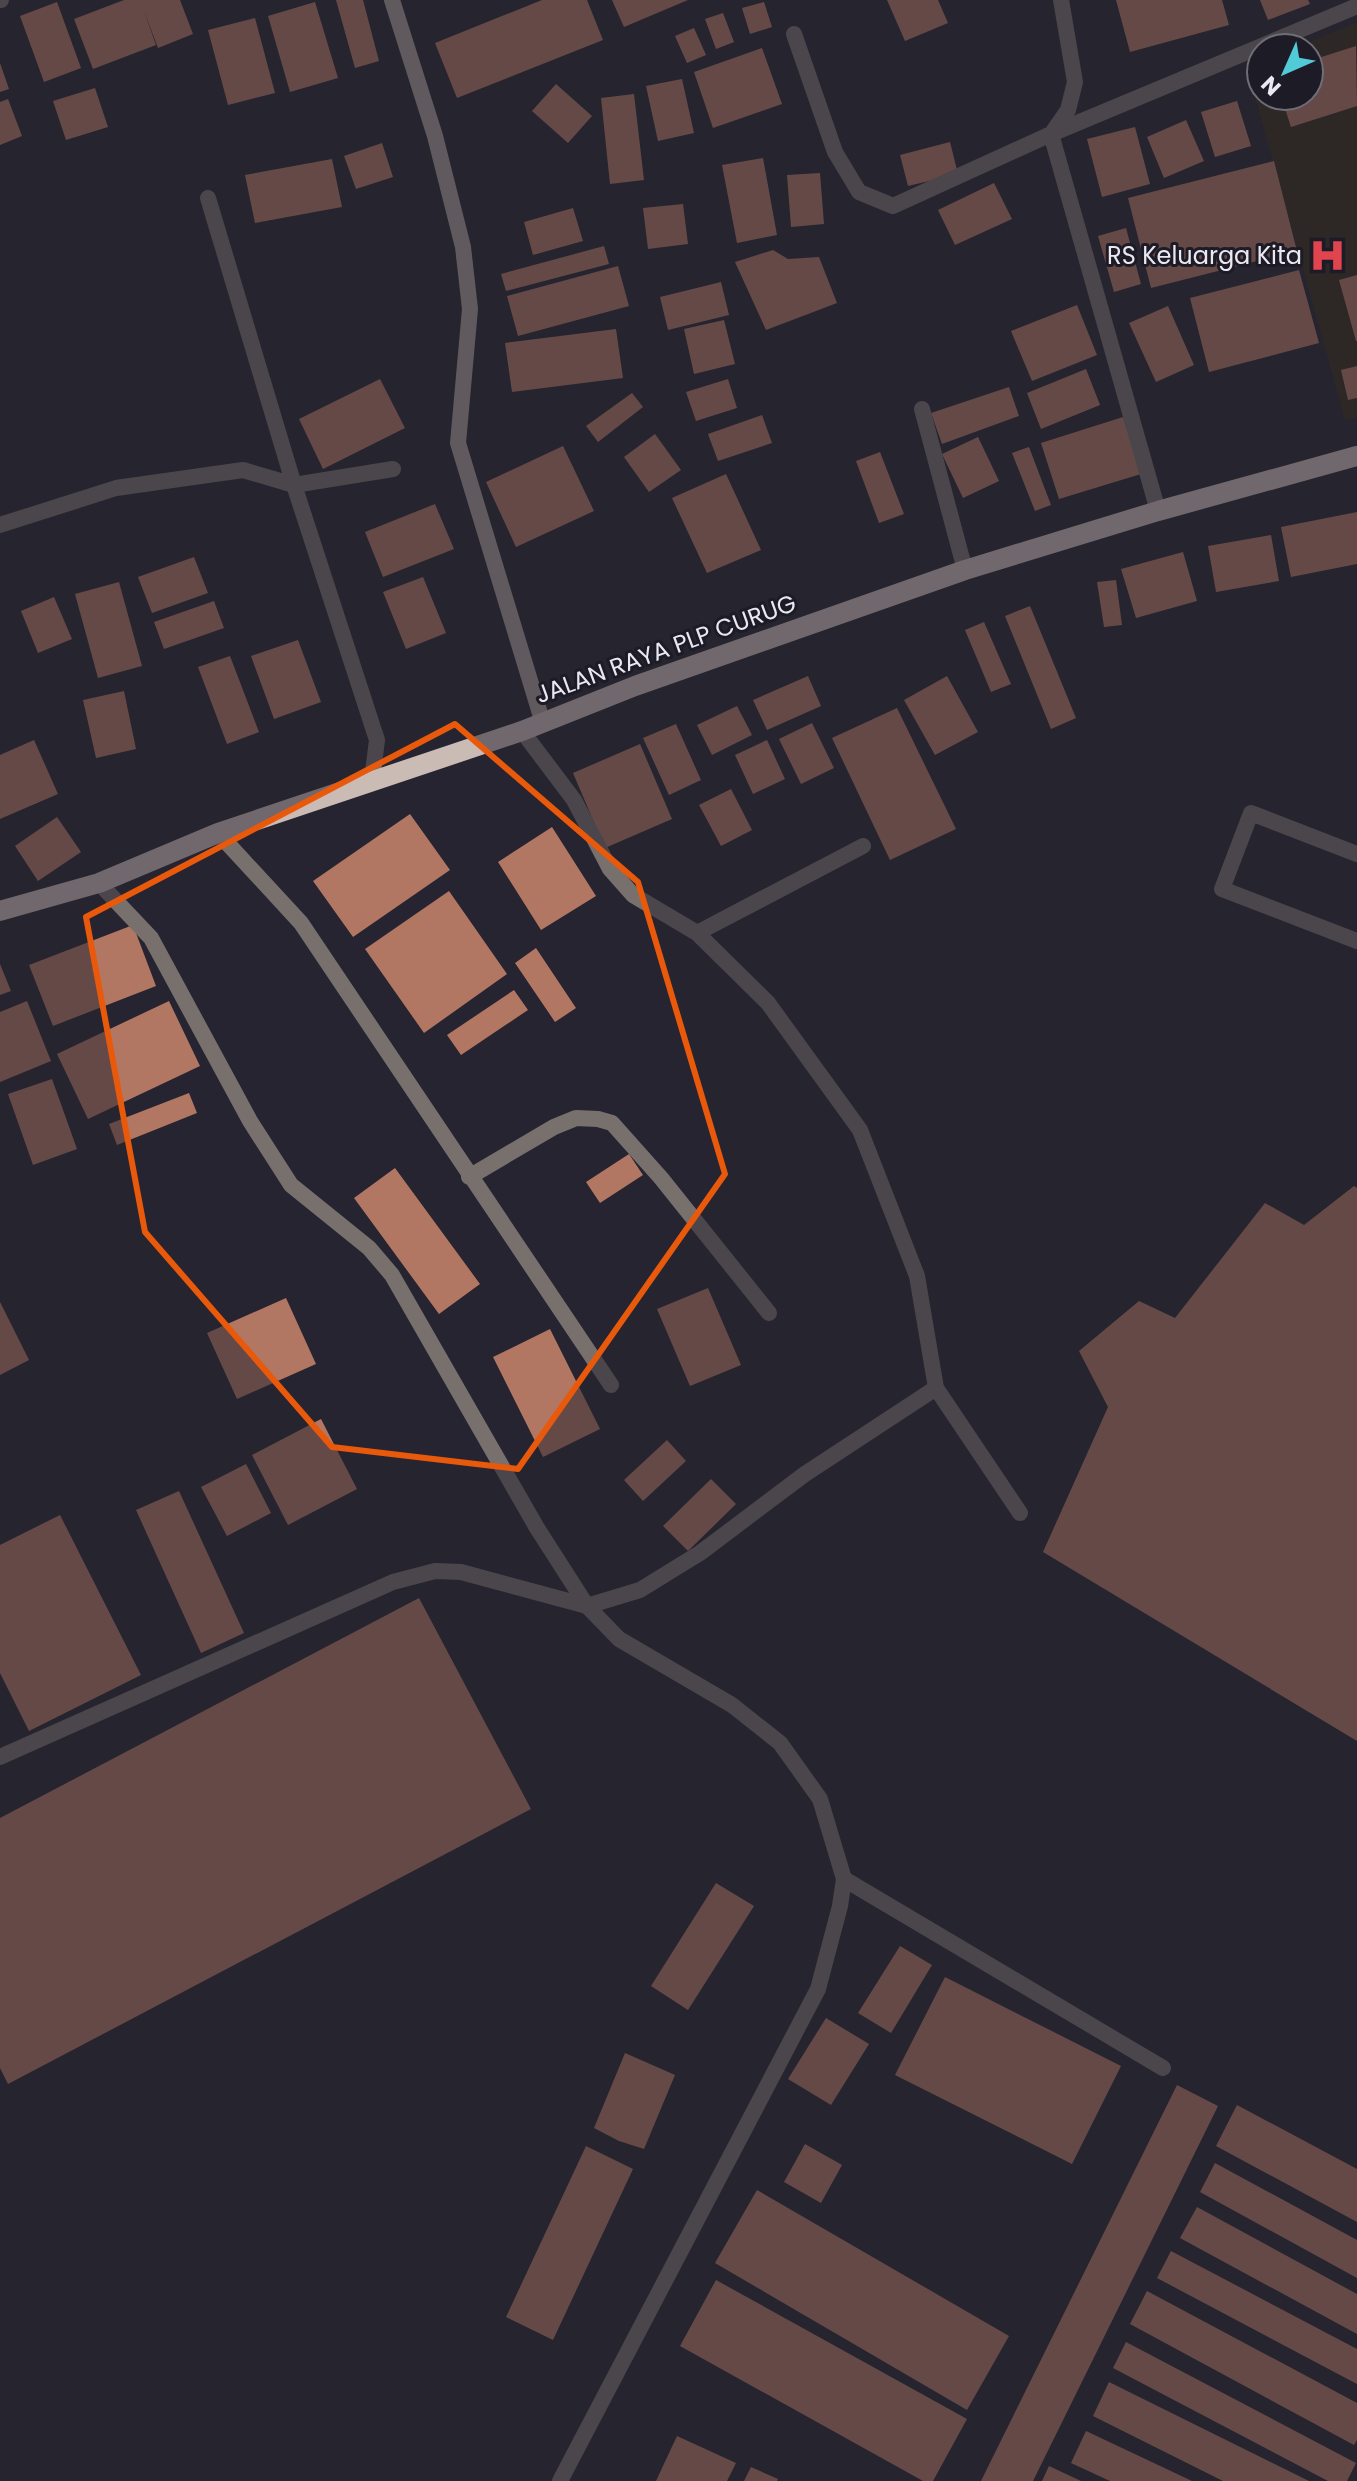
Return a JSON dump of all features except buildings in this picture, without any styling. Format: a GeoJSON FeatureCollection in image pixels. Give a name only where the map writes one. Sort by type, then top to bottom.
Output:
{"type":"FeatureCollection","features":[{"type":"Feature","properties":{"kind":"main road","name":"JALAN RAYA PLP CURUG"},"geometry":{"type":"LineString","coordinates":[[0,911],[99,883],[218,833],[522,731],[542,720],[965,570],[1158,511],[1357,456]]}},
{"type":"Feature","properties":{"kind":"street"},"geometry":{"type":"LineString","coordinates":[[392,0],[435,136],[463,247],[470,309],[458,443],[542,720]]}},
{"type":"Feature","properties":{"kind":"street"},"geometry":{"type":"LineString","coordinates":[[1051,134],[1068,110],[1075,82],[1061,0]]}},
{"type":"Feature","properties":{"kind":"street"},"geometry":{"type":"LineString","coordinates":[[794,34],[835,152],[859,192],[893,206],[1051,134],[1357,6]]}},
{"type":"Feature","properties":{"kind":"street"},"geometry":{"type":"LineString","coordinates":[[1051,134],[1158,511]]}},
{"type":"Feature","properties":{"kind":"street"},"geometry":{"type":"LineString","coordinates":[[208,198],[294,485],[377,740],[372,780]]}},
{"type":"Feature","properties":{"kind":"street"},"geometry":{"type":"LineString","coordinates":[[922,409],[965,570]]}},
{"type":"Feature","properties":{"kind":"street"},"geometry":{"type":"LineString","coordinates":[[0,525],[116,488],[243,470],[294,485],[393,469]]}},
{"type":"Feature","properties":{"kind":"street"},"geometry":{"type":"LineString","coordinates":[[522,731],[574,800],[610,869],[633,895],[697,933],[768,1003],[860,1130],[917,1276],[936,1388],[1020,1513]]}},
{"type":"Feature","properties":{"kind":"street"},"geometry":{"type":"LineString","coordinates":[[1357,854],[1251,813],[1222,889],[1357,941]]}},
{"type":"Feature","properties":{"kind":"street"},"geometry":{"type":"LineString","coordinates":[[218,833],[301,923],[611,1385]]}},
{"type":"Feature","properties":{"kind":"street"},"geometry":{"type":"LineString","coordinates":[[697,933],[863,846]]}},
{"type":"Feature","properties":{"kind":"street"},"geometry":{"type":"LineString","coordinates":[[99,883],[151,938],[250,1121],[291,1185],[369,1248],[392,1275],[530,1515],[587,1606],[619,1639],[732,1705],[780,1743],[820,1799],[844,1879],[818,1989],[560,2481]]}},
{"type":"Feature","properties":{"kind":"street"},"geometry":{"type":"LineString","coordinates":[[469,1177],[554,1127],[576,1118],[612,1123],[661,1178],[769,1313]]}},
{"type":"Feature","properties":{"kind":"street"},"geometry":{"type":"LineString","coordinates":[[0,1757],[393,1582],[435,1571],[461,1572],[587,1606],[640,1590],[700,1553],[805,1474],[936,1388]]}},
{"type":"Feature","properties":{"kind":"street"},"geometry":{"type":"LineString","coordinates":[[844,1879],[1163,2068]]}},
{"type":"Feature","properties":{"kind":"highlighted area"},"geometry":{"type":"Polygon","coordinates":[[[455,724],[638,882],[725,1174],[518,1469],[332,1447],[145,1232],[86,917],[455,724]]]}},
{"type":"Feature","properties":{"kind":"shaded area","name":"RS Keluarga Kita"},"geometry":{"type":"Polygon","coordinates":[[[1357,22],[1357,417],[1345,420],[1259,112],[1325,112],[1325,35],[1357,22]]]}},
{"type":"Feature","properties":{"kind":"place","name":"RS Keluarga Kita"},"geometry":{"type":"Point","coordinates":[1328,256]}}]}
